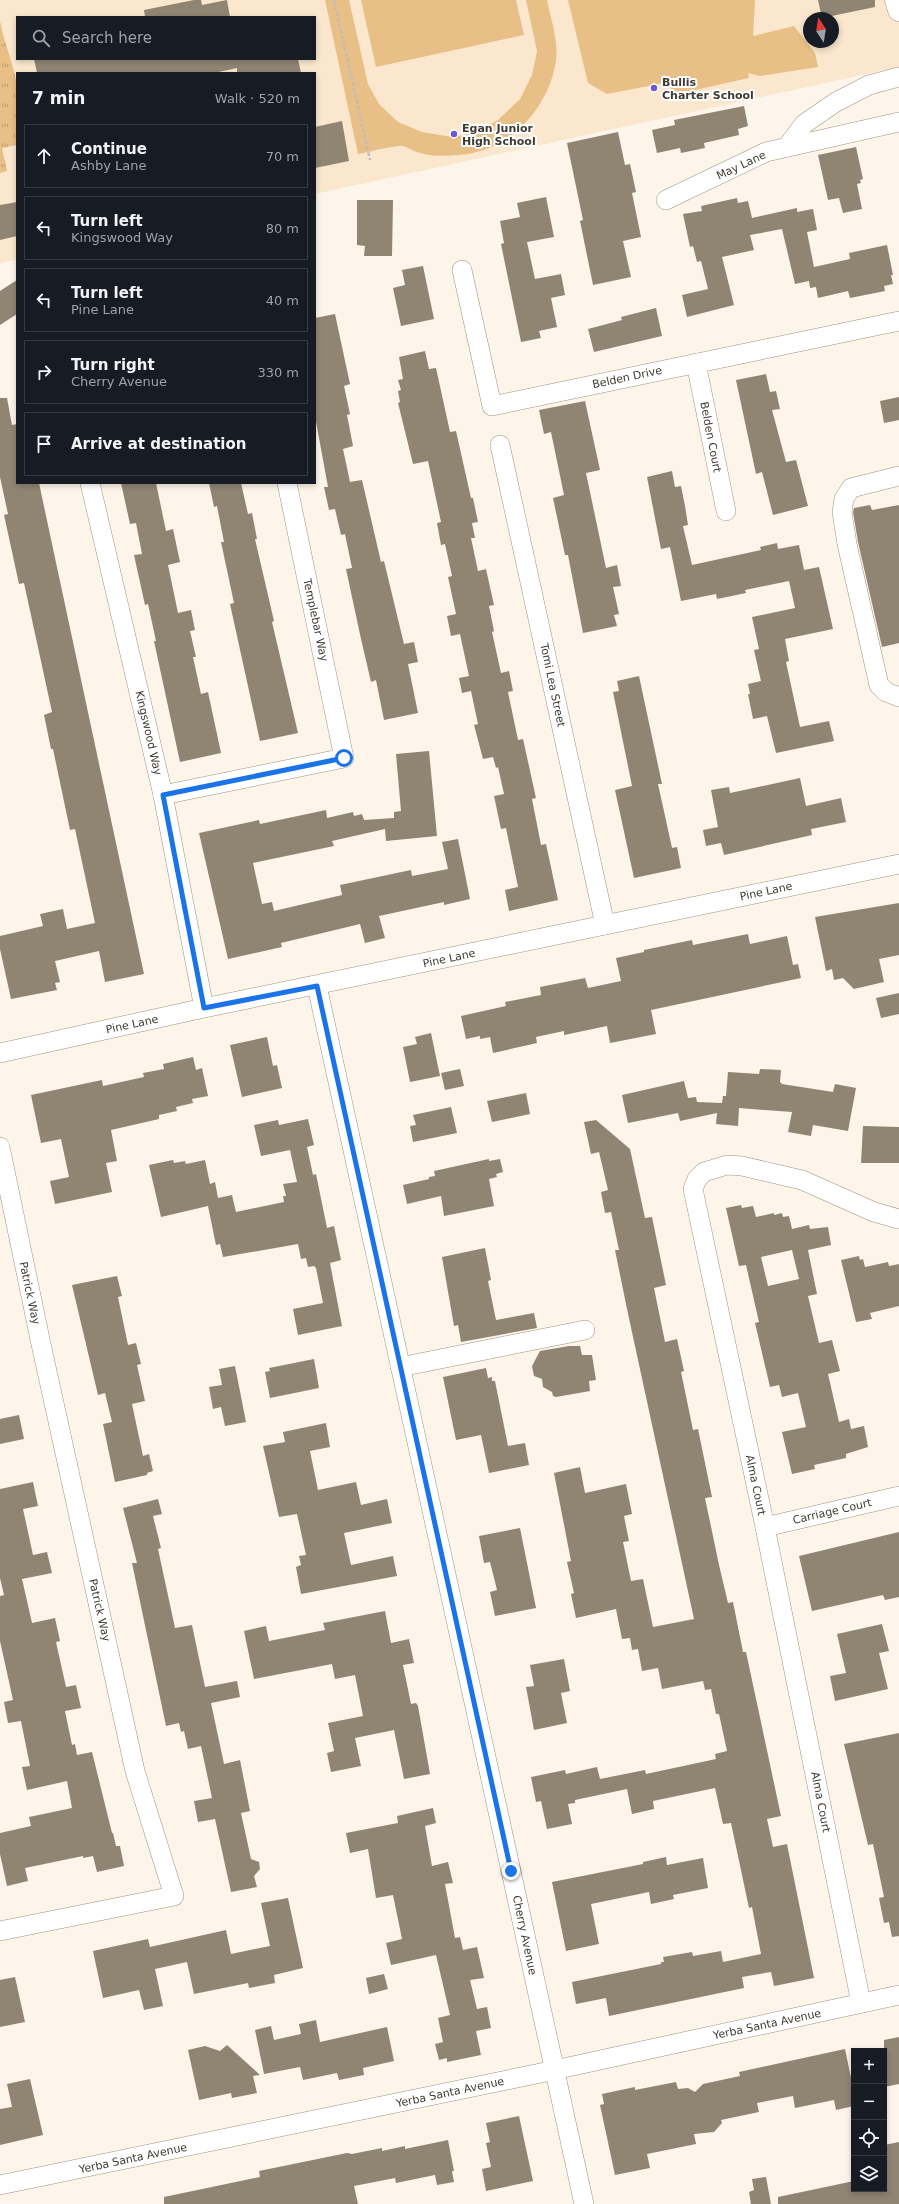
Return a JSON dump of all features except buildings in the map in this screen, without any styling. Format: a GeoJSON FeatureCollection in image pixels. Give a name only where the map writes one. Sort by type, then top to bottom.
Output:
{"type":"FeatureCollection","features":[{"type":"Feature","properties":{"kind":"main road"},"geometry":{"type":"LineString","coordinates":[[896,0],[899,10]]}},
{"type":"Feature","properties":{"kind":"street"},"geometry":{"type":"LineString","coordinates":[[786,147],[804,124],[836,102],[869,85],[899,77]]}},
{"type":"Feature","properties":{"kind":"street"},"geometry":{"type":"LineString","coordinates":[[812,119],[819,140]]}},
{"type":"Feature","properties":{"kind":"street","name":"May Lane"},"geometry":{"type":"LineString","coordinates":[[666,200],[766,152],[899,122]]}},
{"type":"Feature","properties":{"kind":"street","name":"Belden Drive"},"geometry":{"type":"LineString","coordinates":[[462,270],[492,406],[899,321]]}},
{"type":"Feature","properties":{"kind":"street","name":"Belden Court"},"geometry":{"type":"LineString","coordinates":[[696,363],[726,511]]}},
{"type":"Feature","properties":{"kind":"street","name":"Tomi Lea Street"},"geometry":{"type":"LineString","coordinates":[[500,445],[605,925]]}},
{"type":"Feature","properties":{"kind":"street"},"geometry":{"type":"LineString","coordinates":[[899,476],[851,488],[844,499],[842,512],[847,544],[879,685],[886,692],[899,698]]}},
{"type":"Feature","properties":{"kind":"street","name":"Kingswood Way"},"geometry":{"type":"LineString","coordinates":[[90,484],[163,795],[204,1008]]}},
{"type":"Feature","properties":{"kind":"street","name":"Templebar Way"},"geometry":{"type":"LineString","coordinates":[[163,795],[344,758],[287,484]]}},
{"type":"Feature","properties":{"kind":"street","name":"Pine Lane"},"geometry":{"type":"LineString","coordinates":[[0,1053],[204,1008],[317,986],[899,864]]}},
{"type":"Feature","properties":{"kind":"street","name":"Cherry Avenue"},"geometry":{"type":"LineString","coordinates":[[317,986],[584,2204]]}},
{"type":"Feature","properties":{"kind":"street","name":"Patrick Way"},"geometry":{"type":"LineString","coordinates":[[0,1147],[41,1344],[135,1771],[174,1896],[0,1931]]}},
{"type":"Feature","properties":{"kind":"street","name":"Alma Court"},"geometry":{"type":"LineString","coordinates":[[861,2003],[765,1527],[693,1189],[697,1179],[704,1172],[727,1165],[742,1166],[802,1180],[874,1212],[899,1220]]}},
{"type":"Feature","properties":{"kind":"street"},"geometry":{"type":"LineString","coordinates":[[400,1367],[585,1330]]}},
{"type":"Feature","properties":{"kind":"street","name":"Carriage Court"},"geometry":{"type":"LineString","coordinates":[[765,1527],[899,1496]]}},
{"type":"Feature","properties":{"kind":"street","name":"Yerba Santa Avenue"},"geometry":{"type":"LineString","coordinates":[[0,2185],[555,2070],[899,1995]]}},
{"type":"Feature","properties":{"kind":"path"},"geometry":{"type":"LineString","coordinates":[[334,0],[370,160]]}},
{"type":"Feature","properties":{"kind":"shaded area","name":"Egan Junior High School"},"geometry":{"type":"Polygon","coordinates":[[[0,0],[896,0],[899,10],[899,67],[316,194],[316,72],[16,72],[16,260],[0,263],[0,0]]]}},
{"type":"Feature","properties":{"kind":"green space"},"geometry":{"type":"Polygon","coordinates":[[[325,0],[349,0],[368,84],[379,104],[398,122],[422,132],[452,137],[474,133],[498,120],[520,99],[532,75],[537,51],[526,0],[547,0],[556,41],[555,66],[550,83],[543,99],[522,127],[508,138],[477,152],[438,156],[427,155],[407,147],[399,146],[358,154],[325,0]]]}},
{"type":"Feature","properties":{"kind":"green space"},"geometry":{"type":"Polygon","coordinates":[[[361,0],[516,0],[524,35],[376,67],[361,0]]]}},
{"type":"Feature","properties":{"kind":"green space","name":"Bullis Charter School"},"geometry":{"type":"Polygon","coordinates":[[[568,0],[755,0],[753,36],[794,26],[803,38],[803,48],[811,48],[815,53],[818,67],[760,76],[748,73],[749,78],[673,95],[669,82],[607,94],[588,83],[568,0]]]}},
{"type":"Feature","properties":{"kind":"green space"},"geometry":{"type":"Polygon","coordinates":[[[0,21],[16,80],[16,145],[2,148],[7,171],[0,173],[0,21]]]}},
{"type":"Feature","properties":{"kind":"place","name":"Bullis Charter School"},"geometry":{"type":"Point","coordinates":[654,88]}},
{"type":"Feature","properties":{"kind":"place","name":"Egan Junior High School"},"geometry":{"type":"Point","coordinates":[454,134]}},
{"type":"Feature","properties":{"kind":"route"},"geometry":{"type":"LineString","coordinates":[[344,758],[163,795],[204,1008],[317,986],[511,1871]]}}]}
